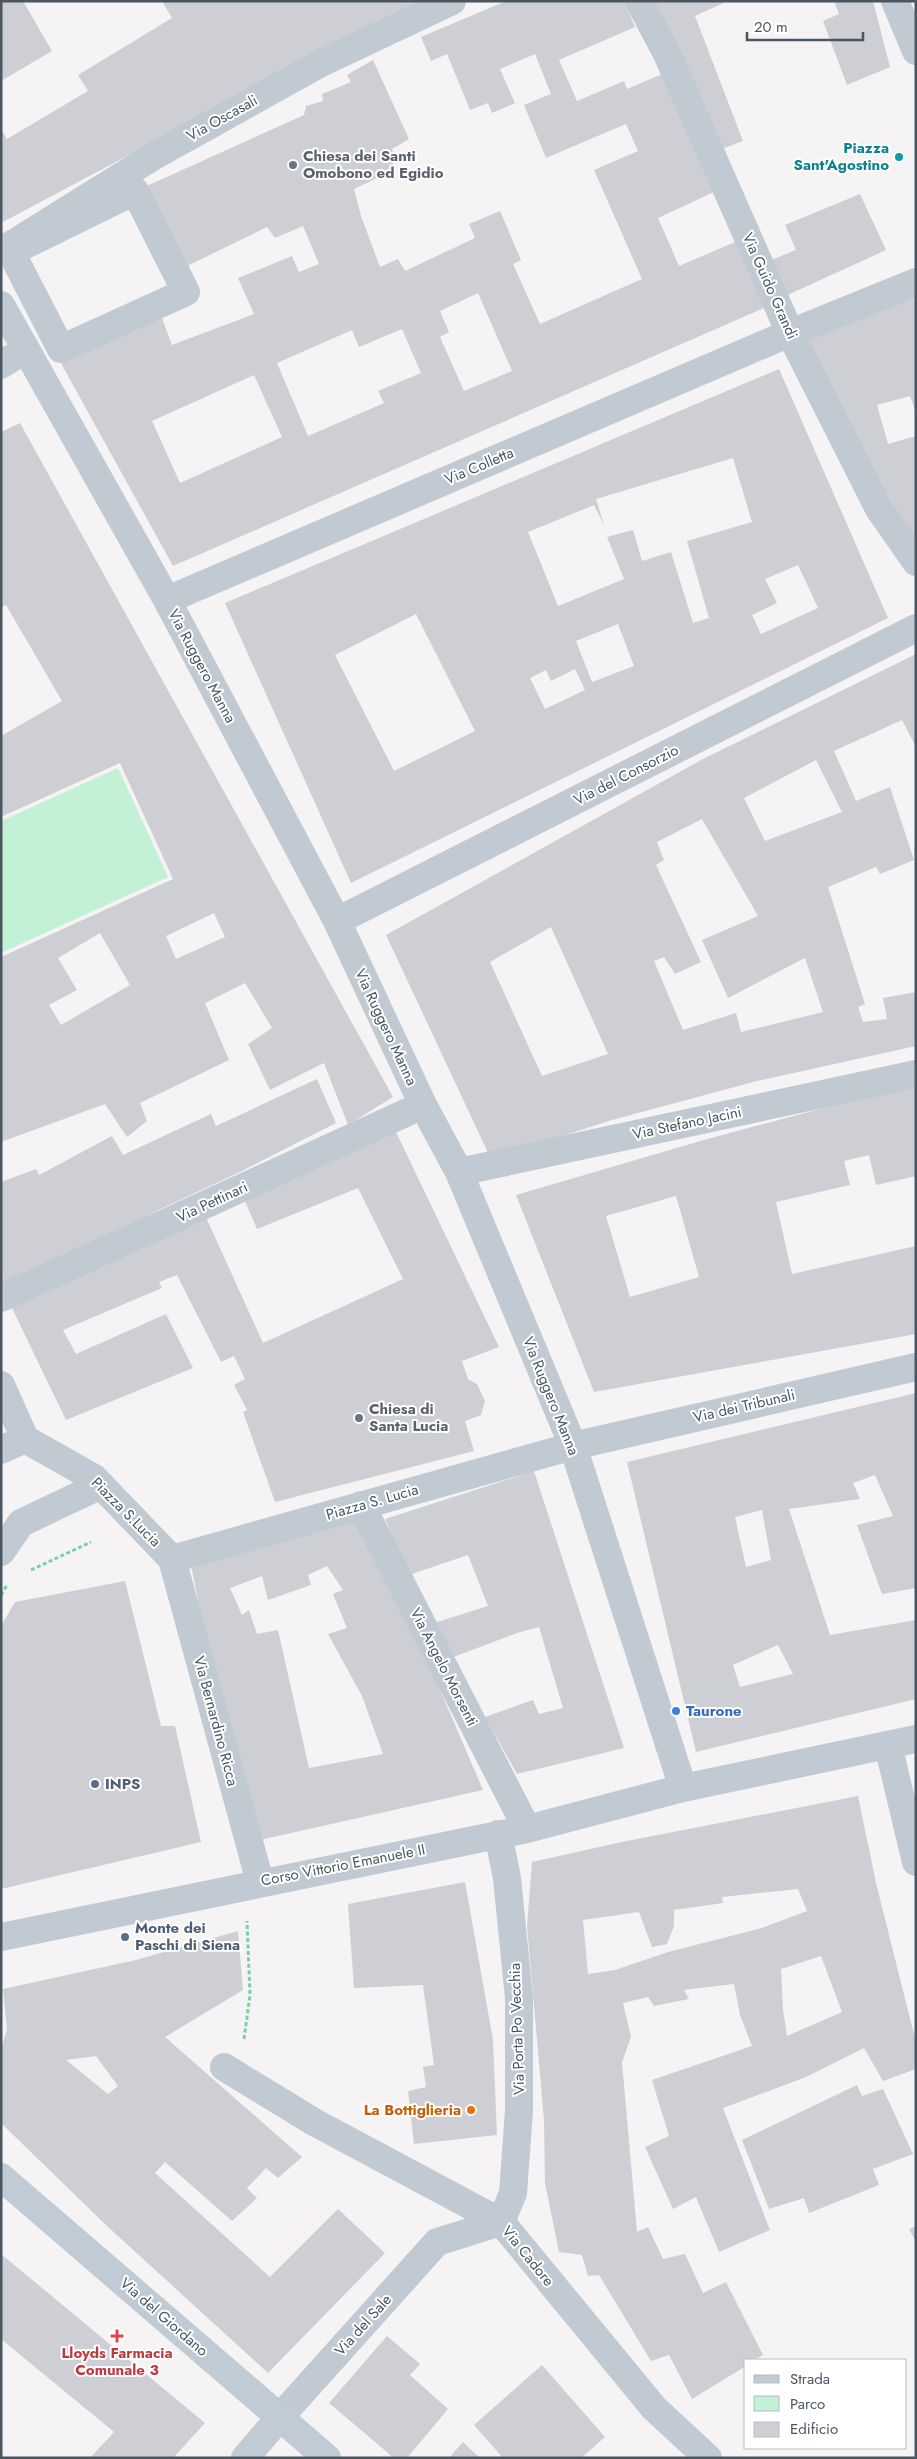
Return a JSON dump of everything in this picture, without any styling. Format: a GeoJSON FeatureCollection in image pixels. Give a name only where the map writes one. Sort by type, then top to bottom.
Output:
{"type":"FeatureCollection","features":[{"type":"Feature","properties":{"kind":"street","name":"Via Oscasali"},"geometry":{"type":"LineString","coordinates":[[6,252],[162,151],[321,63],[452,1]]}},
{"type":"Feature","properties":{"kind":"street","name":"Via Guido Grandi"},"geometry":{"type":"LineString","coordinates":[[639,1],[668,56],[790,333],[879,509],[916,562]]}},
{"type":"Feature","properties":{"kind":"street"},"geometry":{"type":"LineString","coordinates":[[895,1],[916,51]]}},
{"type":"Feature","properties":{"kind":"street"},"geometry":{"type":"LineString","coordinates":[[135,191],[186,292],[61,349],[6,252],[135,191]]}},
{"type":"Feature","properties":{"kind":"street"},"geometry":{"type":"LineString","coordinates":[[790,333],[916,282]]}},
{"type":"Feature","properties":{"kind":"street","name":"Via Ruggero Manna"},"geometry":{"type":"LineString","coordinates":[[1,305],[167,600],[336,921],[423,1105],[459,1172],[572,1446],[683,1788]]}},
{"type":"Feature","properties":{"kind":"street","name":"Via Colletta"},"geometry":{"type":"LineString","coordinates":[[167,600],[790,333]]}},
{"type":"Feature","properties":{"kind":"street"},"geometry":{"type":"LineString","coordinates":[[1,365],[25,350]]}},
{"type":"Feature","properties":{"kind":"street","name":"Via del Consorzio"},"geometry":{"type":"LineString","coordinates":[[336,921],[916,628]]}},
{"type":"Feature","properties":{"kind":"street","name":"Via Stefano Jacini"},"geometry":{"type":"LineString","coordinates":[[459,1172],[916,1074]]}},
{"type":"Feature","properties":{"kind":"street","name":"Via Pettinari"},"geometry":{"type":"LineString","coordinates":[[1,1298],[423,1105]]}},
{"type":"Feature","properties":{"kind":"street","name":"Via dei Tribunali"},"geometry":{"type":"LineString","coordinates":[[572,1446],[916,1367]]}},
{"type":"Feature","properties":{"kind":"street"},"geometry":{"type":"LineString","coordinates":[[1,1385],[13,1445]]}},
{"type":"Feature","properties":{"kind":"street","name":"Piazza S.Lucia"},"geometry":{"type":"LineString","coordinates":[[13,1445],[94,1478],[172,1559]]}},
{"type":"Feature","properties":{"kind":"street","name":"Piazza S. Lucia"},"geometry":{"type":"LineString","coordinates":[[172,1559],[572,1446]]}},
{"type":"Feature","properties":{"kind":"street"},"geometry":{"type":"LineString","coordinates":[[1,1552],[21,1523],[101,1485]]}},
{"type":"Feature","properties":{"kind":"street","name":"Via Angelo Morsenti"},"geometry":{"type":"LineString","coordinates":[[361,1505],[527,1828]]}},
{"type":"Feature","properties":{"kind":"street","name":"Via Bernardino Ricca"},"geometry":{"type":"LineString","coordinates":[[172,1559],[260,1882]]}},
{"type":"Feature","properties":{"kind":"street","name":"Corso Vittorio Emanuele II"},"geometry":{"type":"LineString","coordinates":[[1,1937],[527,1828],[683,1788],[916,1739]]}},
{"type":"Feature","properties":{"kind":"street"},"geometry":{"type":"LineString","coordinates":[[888,1745],[916,1862]]}},
{"type":"Feature","properties":{"kind":"street","name":"Via Porta Po Vecchia"},"geometry":{"type":"LineString","coordinates":[[498,1834],[508,1878],[519,1998],[519,2111],[513,2194],[501,2222]]}},
{"type":"Feature","properties":{"kind":"street","name":"Via Cadore"},"geometry":{"type":"LineString","coordinates":[[232,2073],[314,2122],[501,2222],[654,2408],[708,2458]]}},
{"type":"Feature","properties":{"kind":"street","name":"Via del Giordano"},"geometry":{"type":"LineString","coordinates":[[1,2177],[327,2458]]}},
{"type":"Feature","properties":{"kind":"street","name":"Via del Sale"},"geometry":{"type":"LineString","coordinates":[[245,2458],[437,2242],[501,2222]]}},
{"type":"Feature","properties":{"kind":"path"},"geometry":{"type":"LineString","coordinates":[[27,1572],[90,1542]]}},
{"type":"Feature","properties":{"kind":"path"},"geometry":{"type":"LineString","coordinates":[[1,1595],[9,1580]]}},
{"type":"Feature","properties":{"kind":"path"},"geometry":{"type":"LineString","coordinates":[[232,2073],[250,1995],[247,1920],[260,1882]]}},
{"type":"Feature","properties":{"kind":"green space"},"geometry":{"type":"Polygon","coordinates":[[[118,768],[168,877],[1,953],[1,821],[118,768]]]}},
{"type":"Feature","properties":{"kind":"building"},"geometry":{"type":"Polygon","coordinates":[[[1,1],[23,1],[52,51],[1,81],[1,1]]]}},
{"type":"Feature","properties":{"kind":"building"},"geometry":{"type":"Polygon","coordinates":[[[162,1],[419,1],[1,223],[1,129],[7,139],[88,91],[78,75],[172,18],[162,1]]]}},
{"type":"Feature","properties":{"kind":"building"},"geometry":{"type":"Polygon","coordinates":[[[506,1],[624,1],[635,27],[559,60],[577,101],[624,81],[627,89],[662,74],[714,192],[658,218],[679,266],[735,242],[764,308],[173,566],[57,356],[159,310],[172,345],[254,314],[238,278],[292,256],[299,272],[319,264],[303,226],[275,238],[267,227],[179,270],[140,189],[304,115],[306,106],[323,101],[322,94],[351,82],[347,75],[373,60],[409,139],[392,149],[395,159],[390,172],[354,189],[361,216],[380,267],[398,259],[405,271],[475,238],[469,224],[500,211],[521,260],[513,264],[540,324],[642,279],[594,170],[638,151],[626,124],[546,158],[524,105],[551,94],[535,54],[500,69],[515,103],[492,113],[488,103],[470,110],[447,54],[431,61],[421,37],[506,1]],[[478,293],[440,311],[449,332],[440,337],[464,391],[512,371],[478,293]],[[402,329],[359,347],[352,330],[277,363],[308,436],[384,403],[378,391],[421,373],[402,329]],[[254,375],[152,421],[180,483],[282,437],[254,375]]]}},
{"type":"Feature","properties":{"kind":"building"},"geometry":{"type":"Polygon","coordinates":[[[653,1],[728,1],[695,16],[743,141],[719,150],[653,1]]]}},
{"type":"Feature","properties":{"kind":"building"},"geometry":{"type":"Polygon","coordinates":[[[834,1],[873,1],[890,67],[847,85],[823,21],[839,14],[834,1]]]}},
{"type":"Feature","properties":{"kind":"building"},"geometry":{"type":"Polygon","coordinates":[[[860,194],[886,250],[781,298],[766,262],[796,250],[785,225],[860,194]]]}},
{"type":"Feature","properties":{"kind":"building"},"geometry":{"type":"Polygon","coordinates":[[[916,296],[916,413],[910,396],[877,405],[888,444],[916,436],[916,550],[806,339],[916,296]]]}},
{"type":"Feature","properties":{"kind":"building"},"geometry":{"type":"Polygon","coordinates":[[[779,369],[888,618],[351,883],[225,603],[779,369]],[[733,458],[596,499],[604,525],[594,505],[528,532],[558,606],[624,579],[607,537],[633,530],[642,561],[671,552],[693,623],[709,618],[687,541],[752,522],[733,458]],[[798,565],[765,579],[777,603],[752,615],[761,634],[818,608],[798,565]],[[416,614],[335,655],[394,771],[475,731],[416,614]],[[618,624],[576,641],[592,682],[634,666],[618,624]],[[575,669],[551,681],[546,670],[530,678],[545,709],[585,690],[575,669]]]}},
{"type":"Feature","properties":{"kind":"building"},"geometry":{"type":"Polygon","coordinates":[[[20,423],[393,1097],[348,1125],[324,1063],[270,1090],[248,1044],[272,1028],[245,983],[205,1003],[229,1060],[140,1103],[147,1121],[127,1137],[105,1104],[1,1142],[1,957],[173,879],[120,763],[1,817],[1,736],[62,701],[6,605],[1,608],[1,432],[20,423]],[[214,913],[166,936],[176,959],[225,937],[214,913]],[[100,933],[58,958],[77,990],[49,1005],[61,1025],[130,985],[100,933]]]}},
{"type":"Feature","properties":{"kind":"building"},"geometry":{"type":"Polygon","coordinates":[[[916,654],[916,747],[902,720],[834,751],[856,801],[890,787],[914,860],[880,874],[876,867],[828,887],[865,1004],[858,1007],[863,1022],[887,1019],[883,998],[916,992],[916,1046],[757,1081],[612,1120],[491,1159],[386,935],[703,759],[916,654]],[[816,760],[744,798],[765,841],[842,812],[816,760]],[[702,819],[657,842],[664,860],[656,865],[701,962],[675,974],[664,957],[654,961],[683,1030],[736,1013],[741,1032],[823,1012],[805,958],[728,998],[702,940],[758,916],[702,819]],[[551,927],[490,962],[542,1076],[608,1054],[551,927]]]}},
{"type":"Feature","properties":{"kind":"building"},"geometry":{"type":"Polygon","coordinates":[[[317,1079],[336,1123],[238,1173],[154,1212],[80,1253],[1,1286],[1,1182],[36,1169],[39,1175],[112,1136],[123,1155],[211,1114],[216,1126],[317,1079]]]}},
{"type":"Feature","properties":{"kind":"building"},"geometry":{"type":"Polygon","coordinates":[[[916,1083],[916,1176],[876,1185],[869,1155],[844,1161],[850,1185],[776,1202],[792,1274],[916,1246],[916,1334],[594,1392],[516,1195],[704,1140],[916,1083]],[[676,1196],[606,1216],[630,1297],[699,1277],[676,1196]]]}},
{"type":"Feature","properties":{"kind":"building"},"geometry":{"type":"Polygon","coordinates":[[[395,1130],[499,1347],[462,1361],[468,1379],[477,1384],[485,1401],[481,1415],[465,1421],[474,1451],[275,1502],[243,1412],[247,1410],[234,1385],[245,1379],[234,1356],[221,1362],[177,1275],[159,1282],[162,1288],[63,1330],[76,1354],[166,1314],[193,1368],[66,1420],[10,1304],[205,1215],[263,1343],[403,1279],[358,1188],[257,1229],[244,1199],[395,1130]]]}},
{"type":"Feature","properties":{"kind":"building"},"geometry":{"type":"Polygon","coordinates":[[[916,1393],[916,1588],[882,1594],[857,1525],[893,1516],[875,1475],[853,1483],[860,1499],[789,1509],[830,1635],[916,1620],[916,1699],[696,1752],[627,1462],[916,1393]],[[762,1510],[735,1517],[746,1567],[771,1560],[762,1510]],[[778,1645],[733,1665],[740,1687],[793,1674],[778,1645]]]}},
{"type":"Feature","properties":{"kind":"building"},"geometry":{"type":"Polygon","coordinates":[[[534,1471],[624,1748],[517,1774],[485,1717],[533,1700],[539,1714],[563,1708],[539,1627],[517,1633],[448,1659],[431,1624],[488,1606],[468,1555],[409,1575],[385,1519],[534,1471]]]}},
{"type":"Feature","properties":{"kind":"building"},"geometry":{"type":"Polygon","coordinates":[[[355,1517],[435,1678],[483,1790],[260,1840],[207,1647],[191,1565],[355,1517]],[[327,1566],[308,1575],[311,1585],[268,1600],[262,1576],[230,1588],[242,1615],[249,1610],[257,1634],[278,1630],[309,1768],[383,1754],[362,1696],[328,1634],[347,1628],[333,1594],[343,1590],[327,1566]]]}},
{"type":"Feature","properties":{"kind":"building","name":"INPS"},"geometry":{"type":"Polygon","coordinates":[[[125,1581],[161,1726],[175,1726],[201,1842],[1,1889],[1,1626],[15,1602],[125,1581]]]}},
{"type":"Feature","properties":{"kind":"building"},"geometry":{"type":"Polygon","coordinates":[[[858,1796],[876,1883],[916,2042],[916,2069],[883,2081],[864,2048],[806,2077],[723,2108],[770,2230],[719,2252],[696,2197],[673,2209],[645,2147],[669,2136],[652,2080],[752,2046],[740,2015],[734,1984],[684,1990],[689,1999],[654,2006],[648,1997],[623,2003],[631,2037],[622,2062],[637,2232],[648,2227],[663,2259],[685,2254],[703,2293],[726,2282],[763,2355],[756,2359],[744,2359],[744,2367],[692,2399],[669,2355],[651,2361],[599,2275],[588,2276],[582,2255],[559,2252],[545,2183],[544,2120],[527,1926],[532,1862],[622,1842],[858,1796]],[[798,1889],[722,1897],[723,1903],[674,1910],[674,1926],[667,1944],[652,1947],[639,1912],[583,1920],[588,1974],[615,1970],[668,1952],[762,1928],[807,1911],[798,1889]],[[821,1956],[781,1969],[783,2010],[787,2036],[842,2012],[821,1956]]]}},
{"type":"Feature","properties":{"kind":"building"},"geometry":{"type":"Polygon","coordinates":[[[465,1882],[493,2040],[497,2135],[414,2144],[408,2091],[426,2087],[423,2067],[434,2065],[423,1985],[354,1988],[348,1904],[465,1882]]]}},
{"type":"Feature","properties":{"kind":"building"},"geometry":{"type":"Polygon","coordinates":[[[238,1931],[243,1990],[165,2037],[302,2157],[278,2178],[266,2168],[247,2188],[257,2198],[232,2221],[165,2162],[155,2173],[270,2277],[338,2209],[385,2253],[268,2373],[107,2226],[1,2123],[1,2049],[7,2030],[3,1989],[136,1960],[238,1931]],[[96,2056],[66,2060],[108,2094],[118,2086],[96,2056]]]}},
{"type":"Feature","properties":{"kind":"building"},"geometry":{"type":"Polygon","coordinates":[[[857,2085],[862,2096],[883,2089],[913,2154],[873,2169],[879,2185],[809,2213],[804,2198],[769,2209],[742,2140],[857,2085]]]}},
{"type":"Feature","properties":{"kind":"building"},"geometry":{"type":"Polygon","coordinates":[[[916,2226],[916,2242],[909,2229],[916,2226]]]}},
{"type":"Feature","properties":{"kind":"building"},"geometry":{"type":"Polygon","coordinates":[[[1,2254],[205,2423],[173,2458],[90,2458],[114,2432],[1,2339],[1,2254]]]}},
{"type":"Feature","properties":{"kind":"building"},"geometry":{"type":"Polygon","coordinates":[[[387,2336],[420,2364],[410,2375],[448,2409],[407,2458],[394,2458],[329,2403],[387,2336]]]}},
{"type":"Feature","properties":{"kind":"building"},"geometry":{"type":"Polygon","coordinates":[[[542,2365],[605,2437],[581,2458],[503,2458],[474,2425],[542,2365]]]}},
{"type":"Feature","properties":{"kind":"building"},"geometry":{"type":"Polygon","coordinates":[[[463,2442],[480,2458],[449,2458],[463,2442]]]}},
{"type":"Feature","properties":{"kind":"place","name":"Piazza Sant'Agostino"},"geometry":{"type":"Point","coordinates":[899,157]}},
{"type":"Feature","properties":{"kind":"place","name":"Chiesa dei Santi Omobono ed Egidio"},"geometry":{"type":"Point","coordinates":[293,165]}},
{"type":"Feature","properties":{"kind":"place","name":"Chiesa di Santa Lucia"},"geometry":{"type":"Point","coordinates":[359,1418]}},
{"type":"Feature","properties":{"kind":"place","name":"Taurone"},"geometry":{"type":"Point","coordinates":[676,1711]}},
{"type":"Feature","properties":{"kind":"place","name":"INPS"},"geometry":{"type":"Point","coordinates":[95,1784]}},
{"type":"Feature","properties":{"kind":"place","name":"Monte dei Paschi di Siena"},"geometry":{"type":"Point","coordinates":[125,1937]}},
{"type":"Feature","properties":{"kind":"place","name":"La Bottiglieria"},"geometry":{"type":"Point","coordinates":[471,2110]}},
{"type":"Feature","properties":{"kind":"place","name":"Lloyds Farmacia Comunale 3"},"geometry":{"type":"Point","coordinates":[117,2336]}}]}
